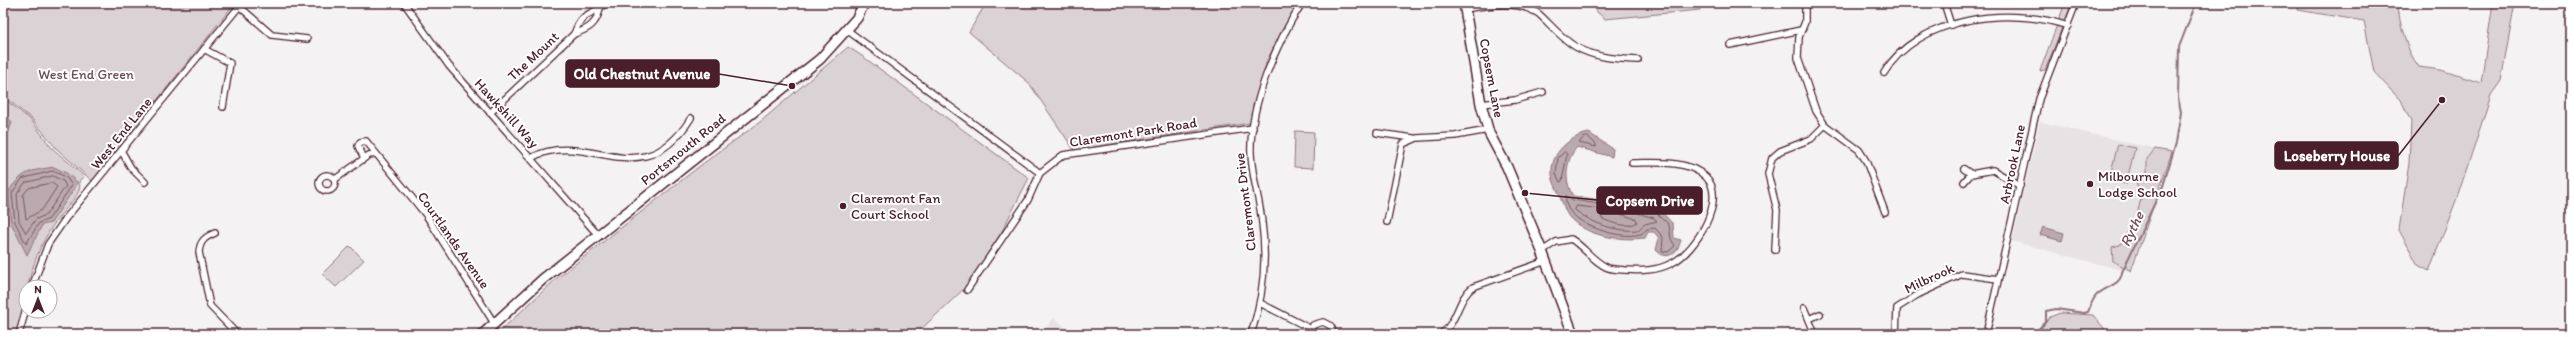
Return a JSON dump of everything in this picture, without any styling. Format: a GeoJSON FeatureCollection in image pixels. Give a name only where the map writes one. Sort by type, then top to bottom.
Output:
{"type":"FeatureCollection","features":[{"type":"Feature","properties":{"kind":"main road","name":"Portsmouth Road"},"geometry":{"type":"LineString","coordinates":[[483,334],[598,234],[820,59],[857,18],[864,3]]}},
{"type":"Feature","properties":{"kind":"main road","name":"Copsem Lane"},"geometry":{"type":"LineString","coordinates":[[1464,6],[1481,104],[1488,130],[1507,167],[1542,251],[1573,334]]}},
{"type":"Feature","properties":{"kind":"street","name":"Hawkshill Way"},"geometry":{"type":"LineString","coordinates":[[404,3],[449,66],[598,234]]}},
{"type":"Feature","properties":{"kind":"street","name":"The Mount"},"geometry":{"type":"LineString","coordinates":[[574,34],[578,23],[587,13],[600,8],[606,3]]}},
{"type":"Feature","properties":{"kind":"street","name":"Claremont Drive"},"geometry":{"type":"LineString","coordinates":[[1251,334],[1260,302],[1264,250],[1262,222],[1252,169],[1253,128],[1270,64],[1302,3]]}},
{"type":"Feature","properties":{"kind":"street"},"geometry":{"type":"LineString","coordinates":[[1805,3],[1805,22],[1801,30],[1798,49],[1800,66],[1816,111],[1826,125],[1862,155],[1885,212]]}},
{"type":"Feature","properties":{"kind":"street"},"geometry":{"type":"LineString","coordinates":[[1944,3],[1951,25]]}},
{"type":"Feature","properties":{"kind":"street","name":"Arbrook Lane"},"geometry":{"type":"LineString","coordinates":[[1986,334],[2039,99],[2076,3]]}},
{"type":"Feature","properties":{"kind":"street"},"geometry":{"type":"LineString","coordinates":[[1464,6],[1501,4],[1525,7],[1537,12],[1570,43],[1590,54],[1638,60]]}},
{"type":"Feature","properties":{"kind":"street"},"geometry":{"type":"LineString","coordinates":[[240,5],[272,35],[307,38]]}},
{"type":"Feature","properties":{"kind":"street","name":"West End Lane"},"geometry":{"type":"LineString","coordinates":[[35,279],[48,244],[66,218],[122,152],[240,5]]}},
{"type":"Feature","properties":{"kind":"street","name":"The Mount"},"geometry":{"type":"LineString","coordinates":[[490,113],[574,34],[587,29],[598,21],[600,8]]}},
{"type":"Feature","properties":{"kind":"street"},"geometry":{"type":"LineString","coordinates":[[1884,73],[1892,60],[1911,41],[1938,28],[1980,20],[2021,17],[2040,17],[2068,26]]}},
{"type":"Feature","properties":{"kind":"street"},"geometry":{"type":"LineString","coordinates":[[847,30],[1040,173]]}},
{"type":"Feature","properties":{"kind":"street"},"geometry":{"type":"LineString","coordinates":[[1730,45],[1801,30]]}},
{"type":"Feature","properties":{"kind":"street"},"geometry":{"type":"LineString","coordinates":[[204,49],[230,63],[223,108]]}},
{"type":"Feature","properties":{"kind":"street"},"geometry":{"type":"LineString","coordinates":[[1481,104],[1515,100],[1543,92]]}},
{"type":"Feature","properties":{"kind":"street"},"geometry":{"type":"LineString","coordinates":[[531,158],[548,150],[566,150],[627,159],[651,155],[668,146],[680,136],[691,118]]}},
{"type":"Feature","properties":{"kind":"street"},"geometry":{"type":"LineString","coordinates":[[1775,250],[1777,210],[1768,174],[1772,158],[1780,151],[1811,139],[1826,125]]}},
{"type":"Feature","properties":{"kind":"street","name":"Claremont Park Road"},"geometry":{"type":"LineString","coordinates":[[967,290],[1028,200],[1040,173],[1063,155],[1253,128]]}},
{"type":"Feature","properties":{"kind":"street"},"geometry":{"type":"LineString","coordinates":[[1377,133],[1417,138],[1455,136],[1488,130]]}},
{"type":"Feature","properties":{"kind":"street"},"geometry":{"type":"LineString","coordinates":[[1387,222],[1403,144],[1417,138]]}},
{"type":"Feature","properties":{"kind":"street","name":"Courtlands Avenue"},"geometry":{"type":"LineString","coordinates":[[364,158],[358,150],[360,142],[366,142],[426,215],[494,323]]}},
{"type":"Feature","properties":{"kind":"street"},"geometry":{"type":"LineString","coordinates":[[122,152],[131,168],[145,182]]}},
{"type":"Feature","properties":{"kind":"street"},"geometry":{"type":"LineString","coordinates":[[334,180],[364,158],[375,154]]}},
{"type":"Feature","properties":{"kind":"street"},"geometry":{"type":"LineString","coordinates":[[1542,251],[1556,242],[1571,239],[1607,268],[1654,270],[1673,263],[1692,246],[1707,222],[1713,204],[1713,189],[1706,176],[1679,165],[1663,163],[1632,163]]}},
{"type":"Feature","properties":{"kind":"street"},"geometry":{"type":"LineString","coordinates":[[1964,169],[1971,174]]}},
{"type":"Feature","properties":{"kind":"street"},"geometry":{"type":"LineString","coordinates":[[1964,182],[1971,174],[1993,170],[2020,186]]}},
{"type":"Feature","properties":{"kind":"street"},"geometry":{"type":"LineString","coordinates":[[215,233],[205,237],[199,244],[199,252],[210,306],[236,334]]}},
{"type":"Feature","properties":{"kind":"street"},"geometry":{"type":"LineString","coordinates":[[1441,334],[1449,328],[1455,318],[1465,293],[1473,287],[1546,262]]}},
{"type":"Feature","properties":{"kind":"street","name":"Milbrook"},"geometry":{"type":"LineString","coordinates":[[1896,334],[1897,308],[1913,297],[1962,274],[1998,279]]}},
{"type":"Feature","properties":{"kind":"street"},"geometry":{"type":"LineString","coordinates":[[1260,302],[1310,331],[1314,325],[1323,322],[1331,326],[1334,334]]}},
{"type":"Feature","properties":{"kind":"street"},"geometry":{"type":"LineString","coordinates":[[1804,308],[1815,334]]}},
{"type":"Feature","properties":{"kind":"street"},"geometry":{"type":"LineString","coordinates":[[1808,320],[1820,314]]}},
{"type":"Feature","properties":{"kind":"street"},"geometry":{"type":"LineString","coordinates":[[20,334],[24,319]]}},
{"type":"Feature","properties":{"kind":"shaded area","name":"Milbourne Lodge School"},"geometry":{"type":"Polygon","coordinates":[[[2040,122],[2165,151],[2121,270],[2012,241],[2040,122]]]}},
{"type":"Feature","properties":{"kind":"shaded area"},"geometry":{"type":"Polygon","coordinates":[[[1054,318],[1074,334],[1041,334],[1054,318]]]}},
{"type":"Feature","properties":{"kind":"green space","name":"West End Green"},"geometry":{"type":"Polygon","coordinates":[[[235,3],[92,181],[56,148],[32,119],[3,96],[3,4],[235,3]]]}},
{"type":"Feature","properties":{"kind":"green space"},"geometry":{"type":"Polygon","coordinates":[[[986,3],[1298,3],[1267,60],[1250,123],[1074,150],[1029,83],[969,32],[986,3]]]}},
{"type":"Feature","properties":{"kind":"green space"},"geometry":{"type":"Polygon","coordinates":[[[1592,3],[1699,3],[1700,10],[1605,19],[1597,12],[1592,3]]]}},
{"type":"Feature","properties":{"kind":"green space"},"geometry":{"type":"Polygon","coordinates":[[[2065,3],[2072,3],[2045,70],[2040,71],[2065,3]]]}},
{"type":"Feature","properties":{"kind":"green space"},"geometry":{"type":"Polygon","coordinates":[[[2298,3],[2398,3],[2404,36],[2410,53],[2419,67],[2441,70],[2481,83],[2493,3],[2515,3],[2501,81],[2491,95],[2457,198],[2429,271],[2418,265],[2399,230],[2409,163],[2411,122],[2402,102],[2374,72],[2364,21],[2297,10],[2298,3]]]}},
{"type":"Feature","properties":{"kind":"green space","name":"Claremont Fan Court School"},"geometry":{"type":"Polygon","coordinates":[[[848,47],[1029,178],[1001,233],[966,287],[916,334],[497,334],[556,279],[701,165],[760,122],[848,47]]]}},
{"type":"Feature","properties":{"kind":"green space"},"geometry":{"type":"Polygon","coordinates":[[[3,98],[31,120],[51,147],[84,176],[79,181],[80,185],[78,194],[52,227],[44,241],[37,255],[30,279],[18,279],[18,319],[20,319],[17,334],[3,334],[3,98]]]}},
{"type":"Feature","properties":{"kind":"green space"},"geometry":{"type":"Polygon","coordinates":[[[1295,131],[1314,132],[1313,168],[1294,167],[1295,131]]]}},
{"type":"Feature","properties":{"kind":"green space"},"geometry":{"type":"Polygon","coordinates":[[[2118,144],[2135,148],[2126,184],[2109,180],[2118,144]]]}},
{"type":"Feature","properties":{"kind":"green space"},"geometry":{"type":"Polygon","coordinates":[[[2155,149],[2172,152],[2131,271],[2113,261],[2112,247],[2120,245],[2136,218],[2142,195],[2136,183],[2147,173],[2147,159],[2155,149]]]}},
{"type":"Feature","properties":{"kind":"green space"},"geometry":{"type":"Polygon","coordinates":[[[350,246],[364,260],[336,287],[322,274],[350,246]]]}},
{"type":"Feature","properties":{"kind":"green space"},"geometry":{"type":"Polygon","coordinates":[[[2060,313],[2093,315],[2109,334],[2037,334],[2050,317],[2060,313]]]}},
{"type":"Feature","properties":{"kind":"water"},"geometry":{"type":"Polygon","coordinates":[[[3,112],[12,122],[8,134],[3,135],[3,112]]]}},
{"type":"Feature","properties":{"kind":"water"},"geometry":{"type":"Polygon","coordinates":[[[1589,133],[1613,149],[1612,157],[1577,147],[1570,158],[1567,171],[1568,184],[1573,196],[1601,200],[1613,197],[1659,209],[1673,224],[1674,238],[1681,240],[1680,245],[1675,252],[1668,256],[1660,254],[1656,250],[1659,238],[1654,232],[1648,232],[1645,238],[1615,238],[1585,229],[1576,224],[1569,217],[1553,180],[1552,166],[1558,153],[1568,142],[1589,133]]]}},
{"type":"Feature","properties":{"kind":"water"},"geometry":{"type":"Polygon","coordinates":[[[54,167],[68,174],[78,183],[51,223],[42,225],[27,255],[11,223],[8,192],[18,180],[27,173],[54,167]]]}},
{"type":"Feature","properties":{"kind":"water"},"geometry":{"type":"Polygon","coordinates":[[[2043,227],[2064,233],[2062,241],[2040,235],[2043,227]]]}},
{"type":"Feature","properties":{"kind":"waterway","name":"Rythe"},"geometry":{"type":"LineString","coordinates":[[2034,334],[2046,321],[2046,311],[2056,309],[2084,313],[2088,312],[2098,293],[2115,284],[2121,277],[2163,186],[2176,143],[2181,112],[2178,97],[2179,47],[2196,3]]}},
{"type":"Feature","properties":{"kind":"place","name":"Old Chestnut Avenue"},"geometry":{"type":"Point","coordinates":[792,86]}},
{"type":"Feature","properties":{"kind":"place","name":"Loseberry House"},"geometry":{"type":"Point","coordinates":[2442,100]}},
{"type":"Feature","properties":{"kind":"place","name":"Milbourne Lodge School"},"geometry":{"type":"Point","coordinates":[2090,184]}},
{"type":"Feature","properties":{"kind":"place","name":"Copsem Drive"},"geometry":{"type":"Point","coordinates":[1525,193]}},
{"type":"Feature","properties":{"kind":"place","name":"Claremont Fan Court School"},"geometry":{"type":"Point","coordinates":[843,206]}}]}
